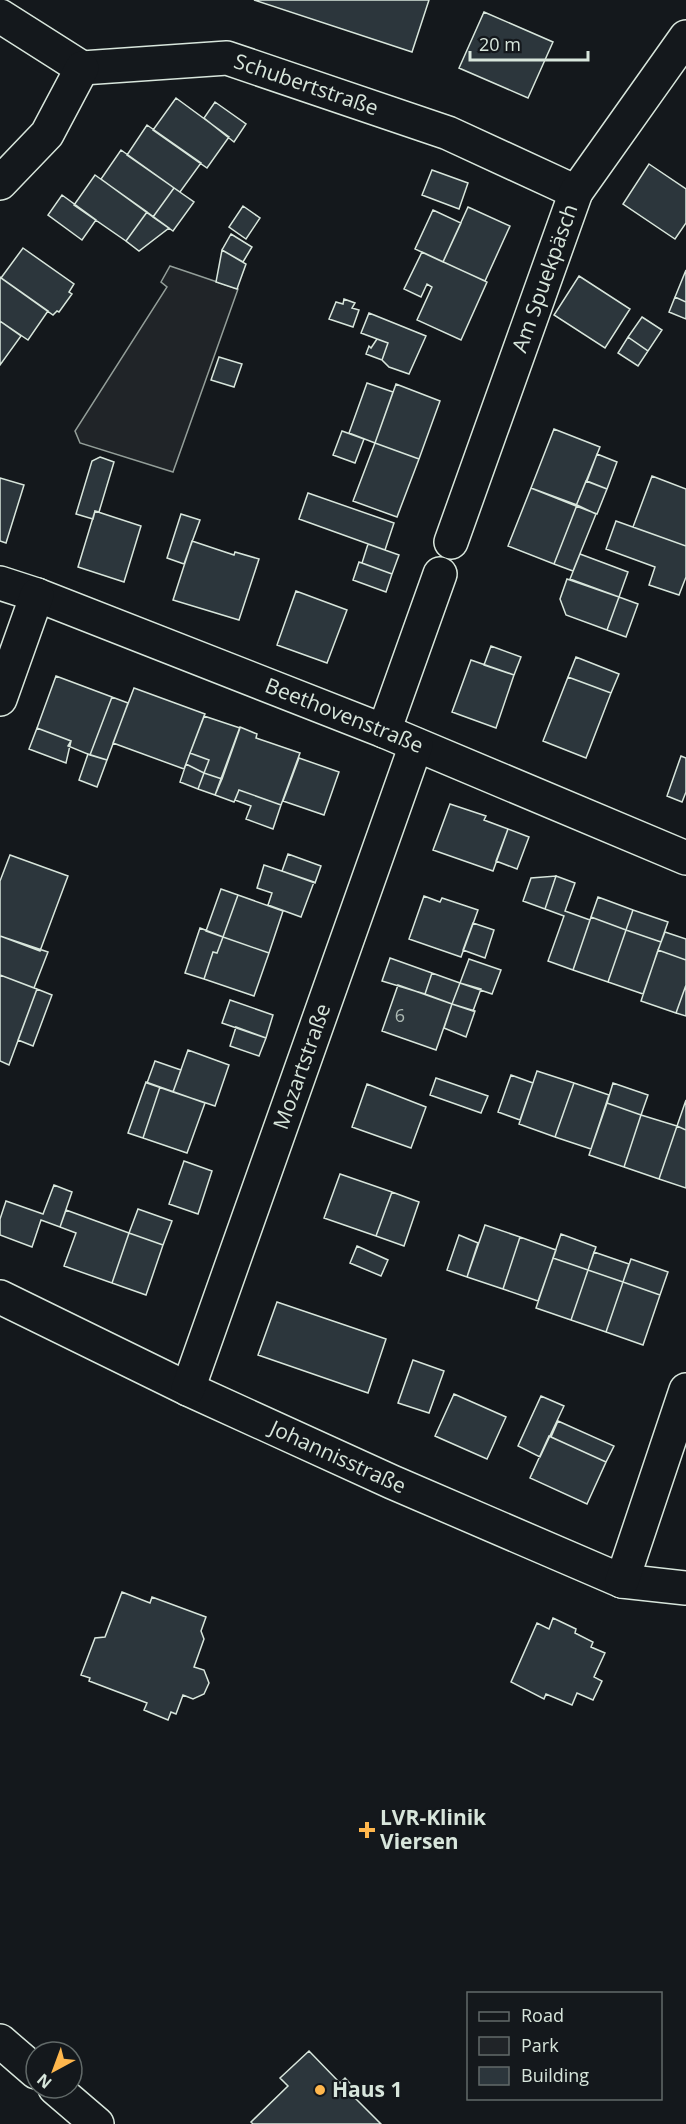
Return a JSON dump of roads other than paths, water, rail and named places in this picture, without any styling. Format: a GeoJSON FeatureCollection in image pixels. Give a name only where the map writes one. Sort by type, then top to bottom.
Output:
{"type":"FeatureCollection","features":[{"type":"Feature","properties":{"kind":"street"},"geometry":{"type":"LineString","coordinates":[[0,16],[82,68],[47,134],[0,183]]}},
{"type":"Feature","properties":{"kind":"street","name":"Am Spuekpäsch"},"geometry":{"type":"LineString","coordinates":[[451,542],[576,192],[686,38]]}},
{"type":"Feature","properties":{"kind":"street","name":"Schubertstraße"},"geometry":{"type":"LineString","coordinates":[[82,68],[227,58],[448,133],[576,192]]}},
{"type":"Feature","properties":{"kind":"street"},"geometry":{"type":"LineString","coordinates":[[384,731],[440,574]]}},
{"type":"Feature","properties":{"kind":"street","name":"Beethovenstraße"},"geometry":{"type":"LineString","coordinates":[[0,583],[37,595],[384,731],[686,858]]}},
{"type":"Feature","properties":{"kind":"street"},"geometry":{"type":"LineString","coordinates":[[0,699],[37,595]]}},
{"type":"Feature","properties":{"kind":"street","name":"Mozartstraße"},"geometry":{"type":"LineString","coordinates":[[188,1389],[416,745]]}},
{"type":"Feature","properties":{"kind":"street","name":"Johannisstraße"},"geometry":{"type":"LineString","coordinates":[[0,1297],[188,1389],[392,1482],[622,1581],[686,1588]]}},
{"type":"Feature","properties":{"kind":"street"},"geometry":{"type":"LineString","coordinates":[[622,1581],[686,1390]]}},
{"type":"Feature","properties":{"kind":"street"},"geometry":{"type":"LineString","coordinates":[[0,2041],[24,2062]]}},
{"type":"Feature","properties":{"kind":"street"},"geometry":{"type":"LineString","coordinates":[[69,2100],[97,2124]]}},
{"type":"Feature","properties":{"kind":"place","name":"LVR-Klinik Viersen"},"geometry":{"type":"Point","coordinates":[367,1830]}},
{"type":"Feature","properties":{"kind":"place","name":"Haus 1"},"geometry":{"type":"Point","coordinates":[320,2090]}}]}
